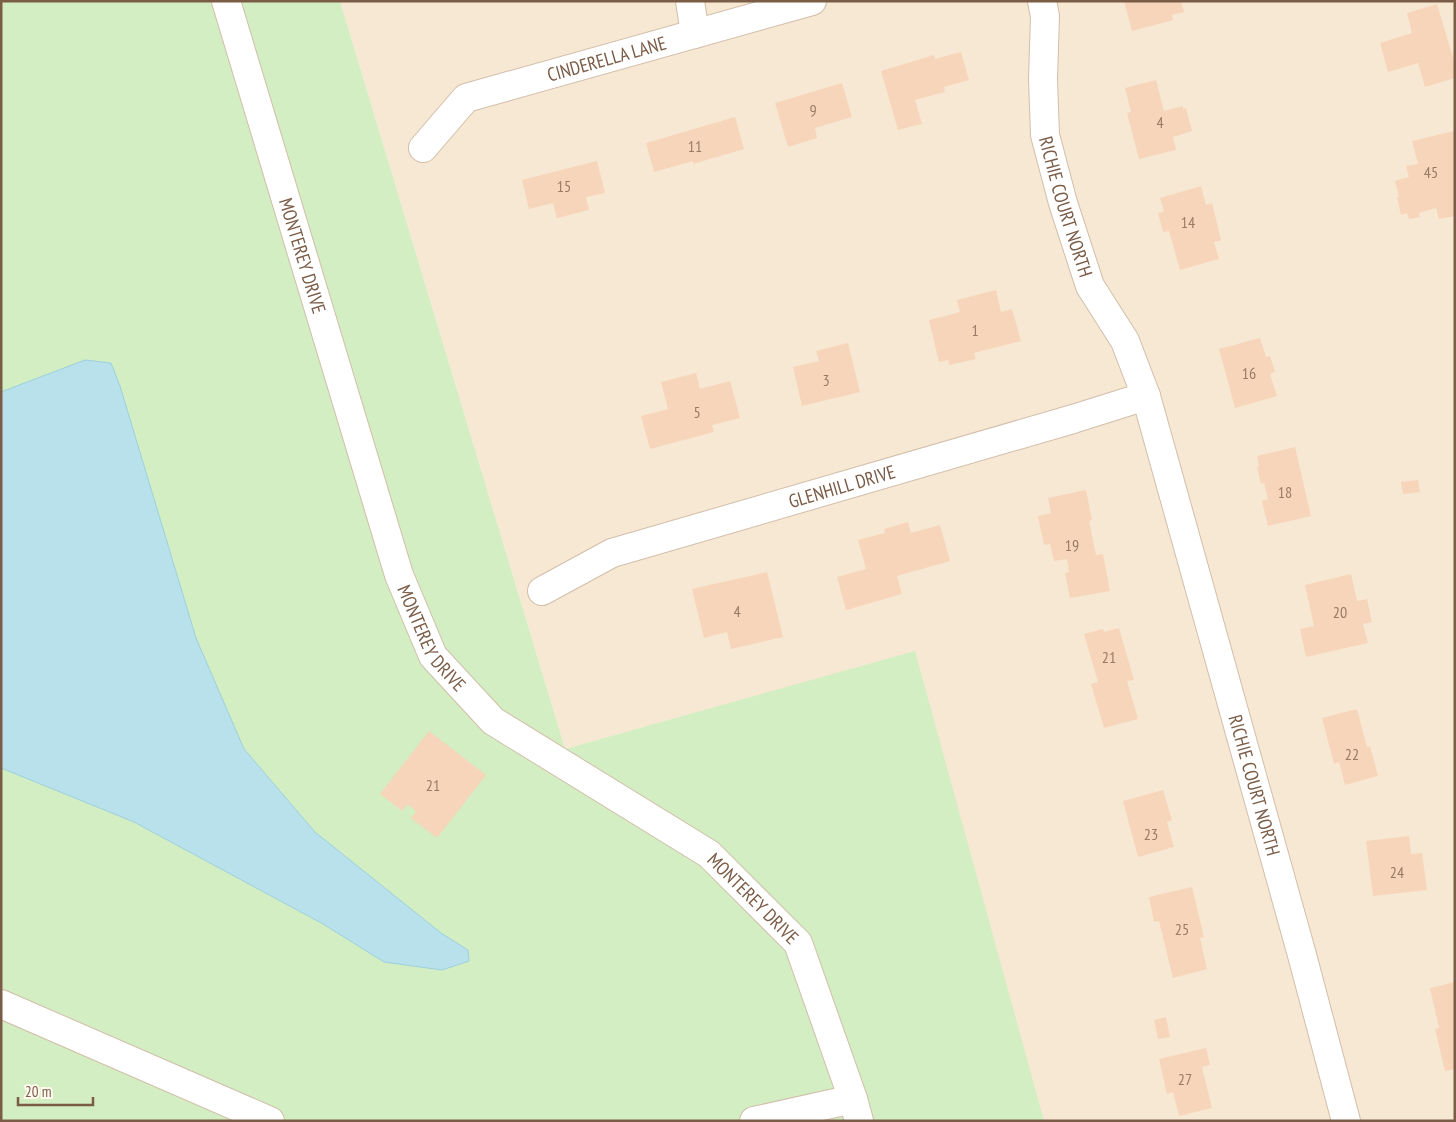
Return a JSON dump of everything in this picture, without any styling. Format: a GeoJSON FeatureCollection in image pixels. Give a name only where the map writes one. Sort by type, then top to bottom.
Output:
{"type":"FeatureCollection","features":[{"type":"Feature","properties":{"kind":"street","name":"MONTEREY DRIVE"},"geometry":{"type":"LineString","coordinates":[[226,1],[400,575],[433,656],[492,721],[709,854],[798,943],[856,1110]]}},
{"type":"Feature","properties":{"kind":"street"},"geometry":{"type":"LineString","coordinates":[[690,1],[695,34]]}},
{"type":"Feature","properties":{"kind":"street","name":"CINDERELLA LANE"},"geometry":{"type":"LineString","coordinates":[[423,148],[466,98],[786,10],[812,1]]}},
{"type":"Feature","properties":{"kind":"street","name":"RICHIE COURT NORTH"},"geometry":{"type":"LineString","coordinates":[[1042,1],[1045,16],[1043,79],[1046,135],[1063,203],[1090,286],[1125,341],[1146,396],[1302,955],[1346,1121]]}},
{"type":"Feature","properties":{"kind":"street","name":"GLENHILL DRIVE"},"geometry":{"type":"LineString","coordinates":[[542,591],[612,553],[1146,396]]}},
{"type":"Feature","properties":{"kind":"street"},"geometry":{"type":"LineString","coordinates":[[1,1004],[270,1121]]}},
{"type":"Feature","properties":{"kind":"street"},"geometry":{"type":"LineString","coordinates":[[754,1121],[856,1110]]}},
{"type":"Feature","properties":{"kind":"shaded area"},"geometry":{"type":"Polygon","coordinates":[[[340,1],[1455,1],[1455,1121],[1041,1121],[915,652],[565,749],[340,1]]]}},
{"type":"Feature","properties":{"kind":"green space"},"geometry":{"type":"Polygon","coordinates":[[[1,1],[340,1],[565,749],[915,651],[1044,1121],[1,1121],[1,1]]]}},
{"type":"Feature","properties":{"kind":"water"},"geometry":{"type":"Polygon","coordinates":[[[85,360],[111,363],[120,386],[196,638],[244,749],[315,832],[441,933],[468,950],[469,961],[442,970],[384,962],[323,924],[134,822],[1,768],[1,392],[85,360]]]}},
{"type":"Feature","properties":{"kind":"building"},"geometry":{"type":"Polygon","coordinates":[[[1124,1],[1181,1],[1184,12],[1172,15],[1173,20],[1132,31],[1124,1]]]}},
{"type":"Feature","properties":{"kind":"building"},"geometry":{"type":"Polygon","coordinates":[[[1437,4],[1455,64],[1455,78],[1425,87],[1418,63],[1388,72],[1380,43],[1412,33],[1407,13],[1437,4]]]}},
{"type":"Feature","properties":{"kind":"building"},"geometry":{"type":"Polygon","coordinates":[[[961,52],[969,80],[944,87],[945,92],[915,100],[922,124],[898,130],[881,71],[934,55],[935,59],[961,52]]]}},
{"type":"Feature","properties":{"kind":"building"},"geometry":{"type":"Polygon","coordinates":[[[1156,80],[1164,111],[1183,106],[1183,109],[1186,108],[1192,131],[1173,137],[1176,150],[1139,159],[1127,113],[1131,112],[1125,88],[1156,80]]]}},
{"type":"Feature","properties":{"kind":"building"},"geometry":{"type":"Polygon","coordinates":[[[842,83],[852,117],[815,128],[817,138],[788,147],[775,103],[842,83]]]}},
{"type":"Feature","properties":{"kind":"building"},"geometry":{"type":"Polygon","coordinates":[[[735,117],[744,149],[693,164],[693,161],[654,172],[646,143],[735,117]]]}},
{"type":"Feature","properties":{"kind":"building"},"geometry":{"type":"Polygon","coordinates":[[[1454,131],[1455,216],[1439,219],[1436,208],[1419,213],[1420,217],[1409,219],[1407,213],[1401,215],[1395,181],[1409,177],[1406,166],[1418,164],[1412,141],[1454,131]]]}},
{"type":"Feature","properties":{"kind":"building"},"geometry":{"type":"Polygon","coordinates":[[[597,161],[605,193],[586,197],[589,210],[557,218],[553,203],[529,209],[522,180],[597,161]]]}},
{"type":"Feature","properties":{"kind":"building"},"geometry":{"type":"Polygon","coordinates":[[[1201,186],[1206,205],[1212,203],[1221,240],[1214,242],[1219,259],[1180,270],[1169,231],[1163,232],[1158,213],[1164,212],[1160,198],[1201,186]]]}},
{"type":"Feature","properties":{"kind":"building"},"geometry":{"type":"Polygon","coordinates":[[[996,290],[1001,312],[1012,309],[1021,341],[974,353],[976,359],[949,365],[948,360],[939,362],[929,320],[960,312],[957,300],[996,290]]]}},
{"type":"Feature","properties":{"kind":"building"},"geometry":{"type":"Polygon","coordinates":[[[1260,338],[1266,357],[1270,356],[1275,372],[1270,374],[1277,396],[1235,408],[1219,349],[1260,338]]]}},
{"type":"Feature","properties":{"kind":"building"},"geometry":{"type":"Polygon","coordinates":[[[848,343],[860,392],[802,406],[793,367],[819,361],[816,351],[848,343]]]}},
{"type":"Feature","properties":{"kind":"building"},"geometry":{"type":"Polygon","coordinates":[[[696,373],[700,389],[730,381],[740,418],[712,425],[714,432],[650,449],[641,416],[668,409],[661,382],[696,373]]]}},
{"type":"Feature","properties":{"kind":"building"},"geometry":{"type":"Polygon","coordinates":[[[1295,447],[1311,516],[1268,526],[1262,501],[1268,499],[1264,483],[1261,484],[1257,467],[1259,467],[1257,456],[1295,447]]]}},
{"type":"Feature","properties":{"kind":"building"},"geometry":{"type":"Polygon","coordinates":[[[1418,480],[1420,492],[1403,494],[1401,482],[1418,480]]]}},
{"type":"Feature","properties":{"kind":"building"},"geometry":{"type":"Polygon","coordinates":[[[1086,490],[1092,520],[1089,521],[1096,555],[1103,554],[1110,591],[1070,598],[1065,573],[1069,572],[1067,559],[1054,561],[1050,544],[1044,545],[1038,516],[1051,513],[1048,498],[1086,490]]]}},
{"type":"Feature","properties":{"kind":"building"},"geometry":{"type":"Polygon","coordinates":[[[908,522],[911,533],[940,525],[950,561],[897,576],[902,594],[846,610],[837,577],[866,569],[858,540],[885,533],[884,529],[908,522]]]}},
{"type":"Feature","properties":{"kind":"building"},"geometry":{"type":"Polygon","coordinates":[[[767,572],[783,637],[731,649],[727,632],[704,638],[692,589],[767,572]]]}},
{"type":"Feature","properties":{"kind":"building"},"geometry":{"type":"Polygon","coordinates":[[[1351,574],[1357,601],[1367,599],[1372,622],[1363,624],[1368,643],[1306,657],[1300,629],[1314,626],[1305,585],[1351,574]]]}},
{"type":"Feature","properties":{"kind":"building"},"geometry":{"type":"Polygon","coordinates":[[[1119,628],[1134,680],[1127,681],[1138,719],[1104,728],[1091,684],[1098,682],[1084,634],[1103,629],[1104,632],[1119,628]]]}},
{"type":"Feature","properties":{"kind":"building"},"geometry":{"type":"Polygon","coordinates":[[[1357,709],[1367,747],[1370,746],[1378,776],[1345,785],[1339,762],[1334,764],[1322,718],[1357,709]]]}},
{"type":"Feature","properties":{"kind":"building"},"geometry":{"type":"Polygon","coordinates":[[[429,731],[486,775],[437,838],[411,818],[416,811],[408,804],[402,811],[380,794],[429,731]]]}},
{"type":"Feature","properties":{"kind":"building"},"geometry":{"type":"Polygon","coordinates":[[[1163,790],[1172,820],[1167,822],[1174,847],[1138,857],[1123,801],[1163,790]]]}},
{"type":"Feature","properties":{"kind":"building"},"geometry":{"type":"Polygon","coordinates":[[[1409,836],[1411,854],[1422,853],[1427,890],[1373,896],[1366,841],[1409,836]]]}},
{"type":"Feature","properties":{"kind":"building"},"geometry":{"type":"Polygon","coordinates":[[[1192,887],[1204,937],[1200,938],[1207,969],[1173,978],[1159,921],[1154,922],[1149,897],[1192,887]]]}},
{"type":"Feature","properties":{"kind":"building"},"geometry":{"type":"Polygon","coordinates":[[[1455,982],[1455,1069],[1445,1071],[1435,1029],[1439,1028],[1430,988],[1455,982]]]}},
{"type":"Feature","properties":{"kind":"building"},"geometry":{"type":"Polygon","coordinates":[[[1166,1017],[1170,1037],[1158,1039],[1154,1020],[1166,1017]]]}},
{"type":"Feature","properties":{"kind":"building"},"geometry":{"type":"Polygon","coordinates":[[[1206,1048],[1210,1065],[1202,1067],[1212,1108],[1179,1116],[1173,1092],[1167,1094],[1159,1059],[1206,1048]]]}}]}
